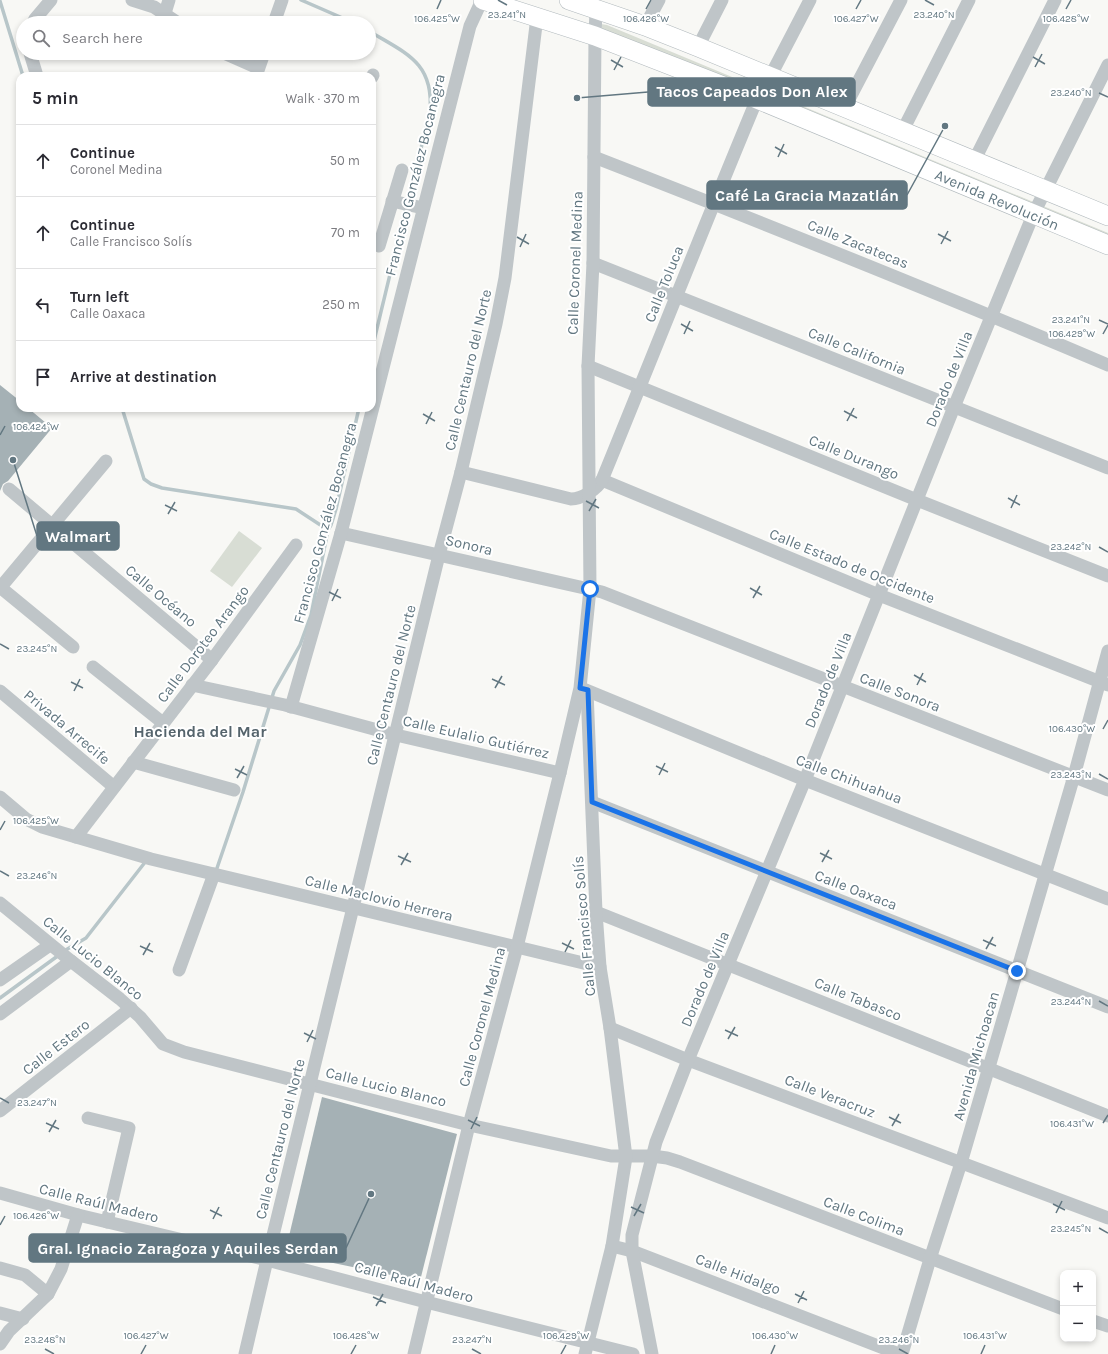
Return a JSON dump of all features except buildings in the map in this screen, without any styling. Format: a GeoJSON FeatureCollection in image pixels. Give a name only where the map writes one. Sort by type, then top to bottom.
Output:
{"type":"FeatureCollection","features":[{"type":"Feature","properties":{"kind":"street"},"geometry":{"type":"LineString","coordinates":[[38,16],[51,0]]}},
{"type":"Feature","properties":{"kind":"street"},"geometry":{"type":"LineString","coordinates":[[132,0],[154,7],[169,16]]}},
{"type":"Feature","properties":{"kind":"street"},"geometry":{"type":"LineString","coordinates":[[165,13],[169,0]]}},
{"type":"Feature","properties":{"kind":"street"},"geometry":{"type":"LineString","coordinates":[[276,16],[282,0]]}},
{"type":"Feature","properties":{"kind":"street","name":"Avenida Revolución"},"geometry":{"type":"LineString","coordinates":[[483,0],[595,36],[757,99],[1108,245]]}},
{"type":"Feature","properties":{"kind":"street","name":"Francisco González Bocanegra"},"geometry":{"type":"LineString","coordinates":[[376,378],[423,208],[470,26],[483,0]]}},
{"type":"Feature","properties":{"kind":"street","name":"Avenida Revolución"},"geometry":{"type":"LineString","coordinates":[[570,0],[645,26],[698,47],[903,130],[1108,216]]}},
{"type":"Feature","properties":{"kind":"street"},"geometry":{"type":"LineString","coordinates":[[645,26],[659,0]]}},
{"type":"Feature","properties":{"kind":"street"},"geometry":{"type":"LineString","coordinates":[[698,47],[722,0]]}},
{"type":"Feature","properties":{"kind":"street"},"geometry":{"type":"LineString","coordinates":[[770,77],[810,0]]}},
{"type":"Feature","properties":{"kind":"street"},"geometry":{"type":"LineString","coordinates":[[846,107],[901,0]]}},
{"type":"Feature","properties":{"kind":"street"},"geometry":{"type":"LineString","coordinates":[[903,130],[968,0]]}},
{"type":"Feature","properties":{"kind":"street"},"geometry":{"type":"LineString","coordinates":[[974,161],[1055,0]]}},
{"type":"Feature","properties":{"kind":"street","name":"Calle Coronel Medina"},"geometry":{"type":"LineString","coordinates":[[414,1354],[469,1125],[517,947],[560,774],[584,689],[590,589],[588,366],[593,263],[596,10]]}},
{"type":"Feature","properties":{"kind":"street","name":"Calle Centauro del Norte"},"geometry":{"type":"LineString","coordinates":[[245,1354],[496,324],[505,278],[537,17]]}},
{"type":"Feature","properties":{"kind":"street"},"geometry":{"type":"LineString","coordinates":[[32,60],[36,72]]}},
{"type":"Feature","properties":{"kind":"street"},"geometry":{"type":"LineString","coordinates":[[236,60],[257,72],[261,60]]}},
{"type":"Feature","properties":{"kind":"street","name":"Dorado de Villa"},"geometry":{"type":"LineString","coordinates":[[652,1156],[659,1133],[688,1060],[805,780],[1033,214],[1108,65]]}},
{"type":"Feature","properties":{"kind":"street","name":"Calle Toluca"},"geometry":{"type":"LineString","coordinates":[[602,480],[713,203],[757,99]]}},
{"type":"Feature","properties":{"kind":"street","name":"Calle Zacatecas"},"geometry":{"type":"LineString","coordinates":[[594,157],[713,203],[992,316],[1108,365]]}},
{"type":"Feature","properties":{"kind":"street"},"geometry":{"type":"LineString","coordinates":[[379,246],[402,170]]}},
{"type":"Feature","properties":{"kind":"street"},"geometry":{"type":"LineString","coordinates":[[392,201],[423,208]]}},
{"type":"Feature","properties":{"kind":"street","name":"Calle California"},"geometry":{"type":"LineString","coordinates":[[593,263],[1108,468]]}},
{"type":"Feature","properties":{"kind":"street","name":"Calle Durango"},"geometry":{"type":"LineString","coordinates":[[588,366],[1108,576]]}},
{"type":"Feature","properties":{"kind":"street","name":"Francisco González Bocanegra"},"geometry":{"type":"LineString","coordinates":[[288,706],[341,533],[368,412]]}},
{"type":"Feature","properties":{"kind":"street"},"geometry":{"type":"LineString","coordinates":[[73,647],[0,587],[106,461]]}},
{"type":"Feature","properties":{"kind":"street"},"geometry":{"type":"LineString","coordinates":[[461,472],[571,499],[580,498],[600,484],[602,480]]}},
{"type":"Feature","properties":{"kind":"street","name":"Calle Estado de Occidente"},"geometry":{"type":"LineString","coordinates":[[602,480],[879,595],[1104,683]]}},
{"type":"Feature","properties":{"kind":"street","name":"Calle Océano"},"geometry":{"type":"LineString","coordinates":[[9,489],[212,660]]}},
{"type":"Feature","properties":{"kind":"street","name":"Sonora"},"geometry":{"type":"LineString","coordinates":[[341,533],[590,589]]}},
{"type":"Feature","properties":{"kind":"street","name":"Calle Doroteo Arango"},"geometry":{"type":"LineString","coordinates":[[76,837],[212,660],[296,545]]}},
{"type":"Feature","properties":{"kind":"street","name":"Calle Sonora"},"geometry":{"type":"LineString","coordinates":[[590,589],[625,601],[1108,790]]}},
{"type":"Feature","properties":{"kind":"street","name":"Avenida Michoacan"},"geometry":{"type":"LineString","coordinates":[[901,1354],[961,1163],[1045,873],[1104,683],[1108,651]]}},
{"type":"Feature","properties":{"kind":"street"},"geometry":{"type":"LineString","coordinates":[[93,667],[163,723]]}},
{"type":"Feature","properties":{"kind":"street","name":"Calle Eulalio Gutiérrez"},"geometry":{"type":"LineString","coordinates":[[192,685],[288,706],[560,774]]}},
{"type":"Feature","properties":{"kind":"street","name":"Calle Chihuahua"},"geometry":{"type":"LineString","coordinates":[[584,689],[805,780],[1108,899]]}},
{"type":"Feature","properties":{"kind":"street","name":"Calle Francisco Solís"},"geometry":{"type":"LineString","coordinates":[[584,689],[592,802],[596,912],[600,967],[610,1028],[626,1157],[612,1246],[587,1348]]}},
{"type":"Feature","properties":{"kind":"street","name":"Privada Arrecife"},"geometry":{"type":"LineString","coordinates":[[0,691],[114,787]]}},
{"type":"Feature","properties":{"kind":"street"},"geometry":{"type":"LineString","coordinates":[[133,762],[234,790]]}},
{"type":"Feature","properties":{"kind":"street"},"geometry":{"type":"LineString","coordinates":[[0,797],[34,824],[76,837]]}},
{"type":"Feature","properties":{"kind":"street","name":"Calle Oaxaca"},"geometry":{"type":"LineString","coordinates":[[592,802],[1108,1007]]}},
{"type":"Feature","properties":{"kind":"street","name":"Calle Maclovio Herrera"},"geometry":{"type":"LineString","coordinates":[[76,837],[151,859],[600,967]]}},
{"type":"Feature","properties":{"kind":"street"},"geometry":{"type":"LineString","coordinates":[[179,970],[214,874]]}},
{"type":"Feature","properties":{"kind":"street","name":"Calle Lucio Blanco"},"geometry":{"type":"LineString","coordinates":[[0,903],[50,945],[131,1008],[163,1044],[172,1048],[469,1125],[610,1156],[626,1157]]}},
{"type":"Feature","properties":{"kind":"street","name":"Calle Tabasco"},"geometry":{"type":"LineString","coordinates":[[596,912],[1108,1116]]}},
{"type":"Feature","properties":{"kind":"street"},"geometry":{"type":"LineString","coordinates":[[0,980],[50,945]]}},
{"type":"Feature","properties":{"kind":"street"},"geometry":{"type":"LineString","coordinates":[[0,1014],[71,961]]}},
{"type":"Feature","properties":{"kind":"street","name":"Calle Estero"},"geometry":{"type":"LineString","coordinates":[[0,1111],[131,1008]]}},
{"type":"Feature","properties":{"kind":"street","name":"Calle Veracruz"},"geometry":{"type":"LineString","coordinates":[[610,1028],[688,1060],[1108,1218]]}},
{"type":"Feature","properties":{"kind":"street"},"geometry":{"type":"LineString","coordinates":[[88,1118],[129,1128],[107,1222]]}},
{"type":"Feature","properties":{"kind":"street"},"geometry":{"type":"LineString","coordinates":[[652,1156],[632,1235],[632,1251],[652,1354]]}},
{"type":"Feature","properties":{"kind":"street","name":"Calle Colima"},"geometry":{"type":"LineString","coordinates":[[626,1157],[652,1156],[680,1162],[1060,1308]]}},
{"type":"Feature","properties":{"kind":"street","name":"Calle Raúl Madero"},"geometry":{"type":"LineString","coordinates":[[0,1194],[78,1215],[267,1260],[426,1302],[587,1348],[633,1354]]}},
{"type":"Feature","properties":{"kind":"street"},"geometry":{"type":"LineString","coordinates":[[0,1344],[9,1331],[48,1294],[61,1268],[78,1215]]}},
{"type":"Feature","properties":{"kind":"street","name":"Calle Hidalgo"},"geometry":{"type":"LineString","coordinates":[[612,1246],[632,1251],[901,1354]]}},
{"type":"Feature","properties":{"kind":"street"},"geometry":{"type":"LineString","coordinates":[[0,1268],[25,1275],[48,1294]]}},
{"type":"Feature","properties":{"kind":"street"},"geometry":{"type":"LineString","coordinates":[[0,1313],[23,1319]]}},
{"type":"Feature","properties":{"kind":"street"},"geometry":{"type":"LineString","coordinates":[[1096,1322],[1108,1326]]}},
{"type":"Feature","properties":{"kind":"shaded area"},"geometry":{"type":"Polygon","coordinates":[[[601,24],[607,25],[1108,233],[1108,241],[602,29],[601,24]]]}},
{"type":"Feature","properties":{"kind":"shaded area"},"geometry":{"type":"Polygon","coordinates":[[[239,531],[262,548],[232,587],[210,571],[239,531]]]}},
{"type":"Feature","properties":{"kind":"waterway"},"geometry":{"type":"LineString","coordinates":[[301,0],[338,16]]}},
{"type":"Feature","properties":{"kind":"waterway"},"geometry":{"type":"LineString","coordinates":[[0,1],[16,53]]}},
{"type":"Feature","properties":{"kind":"waterway"},"geometry":{"type":"LineString","coordinates":[[376,35],[405,53],[414,61],[422,70],[427,81],[430,94],[430,111],[408,202]]}},
{"type":"Feature","properties":{"kind":"waterway"},"geometry":{"type":"LineString","coordinates":[[18,60],[22,72]]}},
{"type":"Feature","properties":{"kind":"waterway"},"geometry":{"type":"LineString","coordinates":[[376,332],[406,208]]}},
{"type":"Feature","properties":{"kind":"waterway"},"geometry":{"type":"LineString","coordinates":[[123,412],[144,479],[151,484],[162,488],[296,509],[328,530],[311,615],[300,645],[274,691],[243,792],[216,871]]}},
{"type":"Feature","properties":{"kind":"waterway"},"geometry":{"type":"LineString","coordinates":[[328,530],[336,509],[358,412]]}},
{"type":"Feature","properties":{"kind":"waterway"},"geometry":{"type":"LineString","coordinates":[[64,951],[86,938],[146,861]]}},
{"type":"Feature","properties":{"kind":"waterway"},"geometry":{"type":"LineString","coordinates":[[0,998],[59,955]]}},
{"type":"Feature","properties":{"kind":"place","name":"Tacos Capeados Don Alex"},"geometry":{"type":"Point","coordinates":[577,98]}},
{"type":"Feature","properties":{"kind":"place","name":"Café La Gracia Mazatlán"},"geometry":{"type":"Point","coordinates":[945,126]}},
{"type":"Feature","properties":{"kind":"place","name":"Walmart"},"geometry":{"type":"Point","coordinates":[13,460]}},
{"type":"Feature","properties":{"kind":"place","name":"Gral. Ignacio Zaragoza y Aquiles Serdan"},"geometry":{"type":"Point","coordinates":[371,1194]}},
{"type":"Feature","properties":{"kind":"district","name":"Hacienda del Mar"},"geometry":{"type":"Point","coordinates":[200,731]}},
{"type":"Feature","properties":{"kind":"route"},"geometry":{"type":"LineString","coordinates":[[590,589],[580,688],[588,690],[592,802],[1017,971]]}}]}
